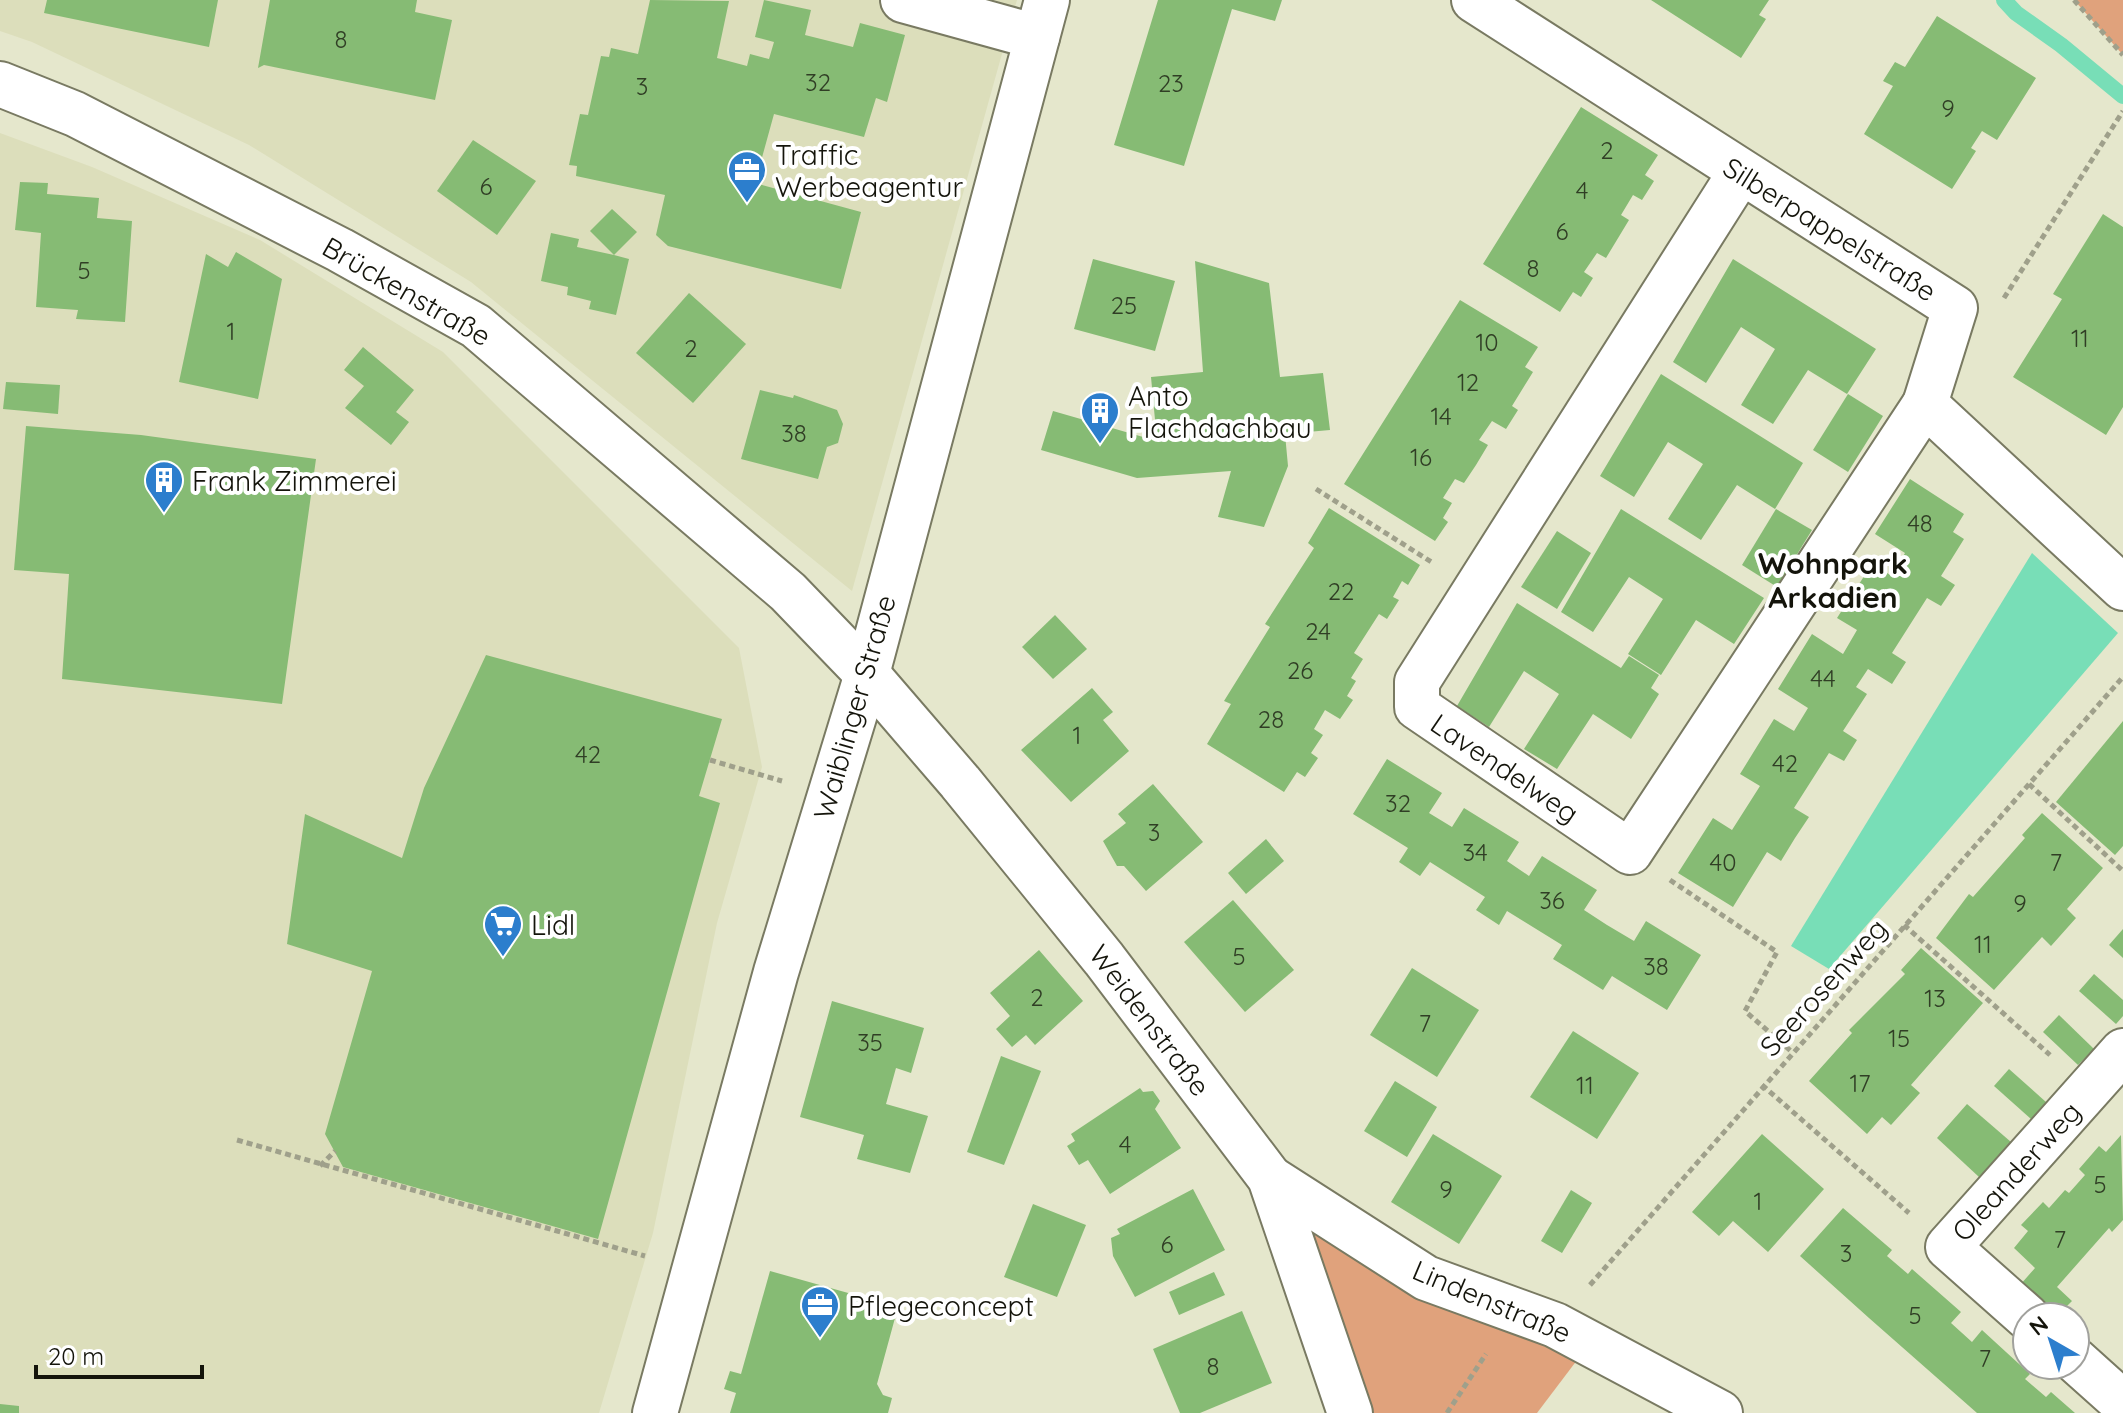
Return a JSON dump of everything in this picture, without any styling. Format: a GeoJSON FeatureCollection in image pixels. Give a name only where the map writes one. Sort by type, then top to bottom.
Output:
{"type":"FeatureCollection","features":[{"type":"Feature","properties":{"kind":"street"},"geometry":{"type":"LineString","coordinates":[[903,0],[1042,19]]}},
{"type":"Feature","properties":{"kind":"street","name":"Silberpappelstraße"},"geometry":{"type":"LineString","coordinates":[[1474,0],[1955,308],[1925,404]]}},
{"type":"Feature","properties":{"kind":"street","name":"Waiblinger Straße"},"geometry":{"type":"LineString","coordinates":[[655,1413],[776,972],[867,674],[1042,19]]}},
{"type":"Feature","properties":{"kind":"street","name":"Brückenstraße"},"geometry":{"type":"LineString","coordinates":[[0,84],[75,114],[476,326],[788,592],[867,674]]}},
{"type":"Feature","properties":{"kind":"street","name":"Lavendelweg"},"geometry":{"type":"LineString","coordinates":[[1630,852],[1417,707],[1417,682],[1740,173]]}},
{"type":"Feature","properties":{"kind":"street"},"geometry":{"type":"LineString","coordinates":[[1630,852],[1925,404],[2123,588]]}},
{"type":"Feature","properties":{"kind":"street","name":"Weidenstraße"},"geometry":{"type":"LineString","coordinates":[[867,674],[1104,959],[1270,1178],[1350,1413]]}},
{"type":"Feature","properties":{"kind":"street","name":"Oleanderweg"},"geometry":{"type":"LineString","coordinates":[[2011,1303],[1948,1247],[2123,1051]]}},
{"type":"Feature","properties":{"kind":"street","name":"Lindenstraße"},"geometry":{"type":"LineString","coordinates":[[1270,1178],[1426,1278],[1555,1325],[1720,1413]]}},
{"type":"Feature","properties":{"kind":"street"},"geometry":{"type":"LineString","coordinates":[[2091,1374],[2123,1403]]}},
{"type":"Feature","properties":{"kind":"path"},"geometry":{"type":"LineString","coordinates":[[2074,0],[2123,55]]}},
{"type":"Feature","properties":{"kind":"path"},"geometry":{"type":"LineString","coordinates":[[1955,308],[1995,313],[2123,111]]}},
{"type":"Feature","properties":{"kind":"path"},"geometry":{"type":"LineString","coordinates":[[1316,489],[1474,589]]}},
{"type":"Feature","properties":{"kind":"path","name":"Seerosenweg"},"geometry":{"type":"LineString","coordinates":[[1555,1325],[1762,1085],[2123,677]]}},
{"type":"Feature","properties":{"kind":"path"},"geometry":{"type":"LineString","coordinates":[[710,760],[829,794]]}},
{"type":"Feature","properties":{"kind":"path"},"geometry":{"type":"LineString","coordinates":[[2029,784],[2123,871]]}},
{"type":"Feature","properties":{"kind":"path"},"geometry":{"type":"LineString","coordinates":[[1630,852],[1777,952],[1745,1011],[1792,1052]]}},
{"type":"Feature","properties":{"kind":"path"},"geometry":{"type":"LineString","coordinates":[[1904,925],[2089,1090]]}},
{"type":"Feature","properties":{"kind":"path"},"geometry":{"type":"LineString","coordinates":[[1762,1085],[1948,1247]]}},
{"type":"Feature","properties":{"kind":"path"},"geometry":{"type":"LineString","coordinates":[[237,1140],[643,1255]]}},
{"type":"Feature","properties":{"kind":"path"},"geometry":{"type":"LineString","coordinates":[[320,1166],[335,1151]]}},
{"type":"Feature","properties":{"kind":"path"},"geometry":{"type":"LineString","coordinates":[[1447,1413],[1514,1310]]}},
{"type":"Feature","properties":{"kind":"shaded area"},"geometry":{"type":"Polygon","coordinates":[[[0,0],[1017,0],[852,591],[471,282],[249,145],[32,42],[0,31],[0,0]]]}},
{"type":"Feature","properties":{"kind":"shaded area"},"geometry":{"type":"Polygon","coordinates":[[[2074,0],[2123,0],[2123,55],[2074,0]]]}},
{"type":"Feature","properties":{"kind":"shaded area"},"geometry":{"type":"Polygon","coordinates":[[[0,133],[92,167],[260,240],[443,352],[739,648],[762,767],[717,923],[653,1233],[599,1413],[0,1413],[0,133]]]}},
{"type":"Feature","properties":{"kind":"shaded area"},"geometry":{"type":"Polygon","coordinates":[[[2032,553],[2118,633],[1829,969],[1791,946],[2032,553]]]}},
{"type":"Feature","properties":{"kind":"shaded area"},"geometry":{"type":"Polygon","coordinates":[[[1270,1178],[1590,1343],[1537,1413],[1350,1413],[1270,1178]]]}},
{"type":"Feature","properties":{"kind":"building"},"geometry":{"type":"Polygon","coordinates":[[[47,0],[218,0],[209,47],[44,13],[47,0]]]}},
{"type":"Feature","properties":{"kind":"building"},"geometry":{"type":"Polygon","coordinates":[[[270,0],[417,0],[415,12],[452,20],[435,100],[264,65],[258,68],[270,0]]]}},
{"type":"Feature","properties":{"kind":"building"},"geometry":{"type":"Polygon","coordinates":[[[650,0],[729,1],[717,58],[747,66],[750,54],[769,59],[774,42],[755,37],[764,0],[811,10],[805,35],[853,47],[860,23],[905,35],[887,102],[876,98],[864,137],[774,114],[755,183],[861,212],[841,289],[668,246],[656,235],[665,195],[576,176],[577,166],[569,165],[580,114],[588,115],[601,56],[609,57],[611,48],[638,54],[650,0]]]}},
{"type":"Feature","properties":{"kind":"building"},"geometry":{"type":"Polygon","coordinates":[[[1158,0],[1282,0],[1275,21],[1232,9],[1184,166],[1114,145],[1158,0]]]}},
{"type":"Feature","properties":{"kind":"building"},"geometry":{"type":"Polygon","coordinates":[[[1651,0],[1769,0],[1759,15],[1766,19],[1741,58],[1651,0]]]}},
{"type":"Feature","properties":{"kind":"building"},"geometry":{"type":"Polygon","coordinates":[[[1937,16],[2036,78],[1997,140],[1982,131],[1971,148],[1976,151],[1952,189],[1864,134],[1893,86],[1883,81],[1895,62],[1905,67],[1937,16]]]}},
{"type":"Feature","properties":{"kind":"building"},"geometry":{"type":"Polygon","coordinates":[[[1581,107],[1658,155],[1645,175],[1654,181],[1642,200],[1633,195],[1621,215],[1629,220],[1606,258],[1597,253],[1584,272],[1593,278],[1581,297],[1573,292],[1560,312],[1483,264],[1581,107]]]}},
{"type":"Feature","properties":{"kind":"building"},"geometry":{"type":"Polygon","coordinates":[[[473,140],[536,181],[497,235],[437,191],[473,140]]]}},
{"type":"Feature","properties":{"kind":"building"},"geometry":{"type":"Polygon","coordinates":[[[20,182],[48,183],[47,194],[99,198],[97,218],[132,221],[125,322],[76,319],[78,310],[36,307],[41,233],[15,230],[20,182]]]}},
{"type":"Feature","properties":{"kind":"building"},"geometry":{"type":"Polygon","coordinates":[[[612,209],[637,232],[614,255],[590,231],[612,209]]]}},
{"type":"Feature","properties":{"kind":"building"},"geometry":{"type":"Polygon","coordinates":[[[2103,214],[2123,227],[2123,407],[2106,435],[2013,377],[2062,299],[2053,294],[2103,214]]]}},
{"type":"Feature","properties":{"kind":"building"},"geometry":{"type":"Polygon","coordinates":[[[551,233],[579,239],[577,247],[629,259],[616,315],[589,309],[591,301],[567,295],[568,287],[541,281],[551,233]]]}},
{"type":"Feature","properties":{"kind":"building"},"geometry":{"type":"Polygon","coordinates":[[[236,252],[282,279],[258,399],[179,382],[206,254],[228,267],[236,252]]]}},
{"type":"Feature","properties":{"kind":"building"},"geometry":{"type":"Polygon","coordinates":[[[1093,259],[1175,281],[1155,351],[1074,329],[1093,259]]]}},
{"type":"Feature","properties":{"kind":"building"},"geometry":{"type":"Polygon","coordinates":[[[1733,259],[1876,349],[1847,394],[1808,370],[1773,424],[1741,405],[1775,349],[1741,327],[1706,383],[1673,362],[1733,259]]]}},
{"type":"Feature","properties":{"kind":"building"},"geometry":{"type":"Polygon","coordinates":[[[1195,261],[1269,283],[1280,377],[1323,373],[1330,430],[1285,434],[1288,466],[1264,527],[1218,517],[1231,471],[1137,478],[1041,450],[1053,411],[1157,441],[1151,377],[1203,372],[1195,261]]]}},
{"type":"Feature","properties":{"kind":"building"},"geometry":{"type":"Polygon","coordinates":[[[689,293],[746,344],[693,403],[636,353],[689,293]]]}},
{"type":"Feature","properties":{"kind":"building"},"geometry":{"type":"Polygon","coordinates":[[[1460,300],[1538,347],[1525,367],[1533,372],[1512,406],[1518,410],[1506,429],[1492,421],[1479,440],[1488,445],[1476,465],[1464,483],[1455,479],[1443,498],[1452,503],[1443,518],[1448,522],[1435,541],[1344,484],[1460,300]]]}},
{"type":"Feature","properties":{"kind":"building"},"geometry":{"type":"Polygon","coordinates":[[[363,347],[414,390],[396,412],[409,422],[391,445],[345,408],[364,386],[344,370],[363,347]]]}},
{"type":"Feature","properties":{"kind":"building"},"geometry":{"type":"Polygon","coordinates":[[[1661,374],[1803,463],[1775,509],[1737,485],[1701,540],[1668,519],[1703,464],[1668,442],[1634,497],[1600,476],[1661,374]]]}},
{"type":"Feature","properties":{"kind":"building"},"geometry":{"type":"Polygon","coordinates":[[[6,382],[60,385],[58,414],[3,409],[6,382]]]}},
{"type":"Feature","properties":{"kind":"building"},"geometry":{"type":"Polygon","coordinates":[[[760,390],[793,398],[794,395],[837,410],[843,424],[838,443],[827,447],[818,479],[741,459],[760,390]]]}},
{"type":"Feature","properties":{"kind":"building"},"geometry":{"type":"Polygon","coordinates":[[[1848,394],[1883,416],[1848,472],[1813,450],[1848,394]]]}},
{"type":"Feature","properties":{"kind":"building","name":"Frank Zimmerei"},"geometry":{"type":"Polygon","coordinates":[[[26,426],[141,435],[316,459],[282,704],[62,679],[69,574],[14,570],[26,426]]]}},
{"type":"Feature","properties":{"kind":"building"},"geometry":{"type":"Polygon","coordinates":[[[1910,479],[1964,514],[1953,532],[1964,539],[1941,576],[1955,585],[1941,606],[1927,598],[1892,653],[1906,662],[1892,684],[1868,669],[1856,687],[1867,694],[1843,731],[1857,740],[1844,761],[1829,753],[1794,808],[1809,817],[1781,861],[1767,852],[1733,907],[1678,873],[1713,818],[1732,830],[1760,786],[1740,774],[1774,719],[1794,731],[1808,708],[1778,689],[1812,634],[1843,654],[1857,630],[1837,618],[1872,564],[1892,576],[1905,553],[1875,534],[1910,479]]]}},
{"type":"Feature","properties":{"kind":"building"},"geometry":{"type":"Polygon","coordinates":[[[1329,508],[1420,565],[1408,585],[1402,581],[1393,597],[1399,600],[1387,619],[1379,614],[1354,653],[1363,659],[1351,678],[1356,681],[1347,696],[1353,700],[1340,719],[1325,710],[1314,729],[1323,735],[1311,753],[1318,758],[1305,777],[1297,772],[1284,792],[1207,744],[1231,704],[1224,701],[1270,627],[1265,624],[1314,548],[1308,543],[1329,508]]]}},
{"type":"Feature","properties":{"kind":"building"},"geometry":{"type":"Polygon","coordinates":[[[1621,509],[1764,598],[1734,644],[1696,620],[1661,675],[1628,654],[1663,599],[1629,577],[1593,632],[1561,612],[1621,509]]]}},
{"type":"Feature","properties":{"kind":"building"},"geometry":{"type":"Polygon","coordinates":[[[1776,509],[1812,530],[1777,587],[1742,565],[1776,509]]]}},
{"type":"Feature","properties":{"kind":"building"},"geometry":{"type":"Polygon","coordinates":[[[1557,531],[1591,553],[1557,609],[1521,587],[1557,531]]]}},
{"type":"Feature","properties":{"kind":"building"},"geometry":{"type":"Polygon","coordinates":[[[1517,603],[1621,668],[1629,656],[1659,675],[1651,688],[1659,694],[1631,739],[1593,714],[1557,769],[1524,749],[1559,694],[1524,671],[1489,727],[1457,706],[1517,603]]]}},
{"type":"Feature","properties":{"kind":"building"},"geometry":{"type":"Polygon","coordinates":[[[1055,615],[1087,649],[1053,679],[1022,647],[1055,615]]]}},
{"type":"Feature","properties":{"kind":"building","name":"Lidl"},"geometry":{"type":"Polygon","coordinates":[[[486,655],[722,719],[699,796],[720,803],[598,1239],[343,1167],[325,1134],[372,971],[287,944],[305,814],[402,858],[424,788],[486,655]]]}},
{"type":"Feature","properties":{"kind":"building"},"geometry":{"type":"Polygon","coordinates":[[[1092,688],[1113,712],[1103,720],[1129,751],[1071,802],[1021,750],[1092,688]]]}},
{"type":"Feature","properties":{"kind":"building"},"geometry":{"type":"Polygon","coordinates":[[[2123,721],[2123,846],[2115,855],[2056,802],[2123,721]]]}},
{"type":"Feature","properties":{"kind":"building"},"geometry":{"type":"Polygon","coordinates":[[[1387,759],[1442,793],[1429,813],[1452,827],[1464,808],[1519,842],[1507,861],[1529,876],[1542,856],[1597,890],[1584,910],[1607,925],[1634,941],[1646,921],[1701,955],[1667,1010],[1612,976],[1603,990],[1553,959],[1562,945],[1507,911],[1499,925],[1476,910],[1485,897],[1430,862],[1420,876],[1399,862],[1408,848],[1353,814],[1387,759]]]}},
{"type":"Feature","properties":{"kind":"building"},"geometry":{"type":"Polygon","coordinates":[[[1153,784],[1203,842],[1146,891],[1124,866],[1117,866],[1103,841],[1126,823],[1118,814],[1153,784]]]}},
{"type":"Feature","properties":{"kind":"building"},"geometry":{"type":"Polygon","coordinates":[[[2042,813],[2103,868],[2067,909],[2076,918],[2051,946],[2042,937],[1994,990],[1936,938],[1969,894],[1973,897],[2025,838],[2022,835],[2042,813]]]}},
{"type":"Feature","properties":{"kind":"building"},"geometry":{"type":"Polygon","coordinates":[[[1266,839],[1284,861],[1246,894],[1228,873],[1266,839]]]}},
{"type":"Feature","properties":{"kind":"building"},"geometry":{"type":"Polygon","coordinates":[[[1233,900],[1294,970],[1245,1012],[1184,942],[1233,900]]]}},
{"type":"Feature","properties":{"kind":"building"},"geometry":{"type":"Polygon","coordinates":[[[2123,929],[2123,958],[2109,945],[2123,929]]]}},
{"type":"Feature","properties":{"kind":"building"},"geometry":{"type":"Polygon","coordinates":[[[1921,948],[1983,1003],[1911,1085],[1920,1093],[1891,1125],[1882,1117],[1867,1134],[1809,1081],[1852,1033],[1849,1030],[1905,974],[1901,970],[1921,948]]]}},
{"type":"Feature","properties":{"kind":"building"},"geometry":{"type":"Polygon","coordinates":[[[1039,950],[1083,1001],[1035,1045],[1026,1035],[1012,1047],[996,1029],[1010,1016],[990,993],[1039,950]]]}},
{"type":"Feature","properties":{"kind":"building"},"geometry":{"type":"Polygon","coordinates":[[[1412,968],[1479,1010],[1437,1077],[1370,1035],[1412,968]]]}},
{"type":"Feature","properties":{"kind":"building"},"geometry":{"type":"Polygon","coordinates":[[[2094,974],[2123,1000],[2123,1016],[2116,1024],[2079,991],[2094,974]]]}},
{"type":"Feature","properties":{"kind":"building"},"geometry":{"type":"Polygon","coordinates":[[[832,1001],[924,1028],[911,1073],[896,1068],[886,1104],[928,1116],[910,1173],[857,1159],[864,1135],[800,1117],[832,1001]]]}},
{"type":"Feature","properties":{"kind":"building"},"geometry":{"type":"Polygon","coordinates":[[[2059,1015],[2094,1049],[2078,1065],[2043,1032],[2059,1015]]]}},
{"type":"Feature","properties":{"kind":"building"},"geometry":{"type":"Polygon","coordinates":[[[1573,1031],[1639,1073],[1597,1139],[1530,1097],[1573,1031]]]}},
{"type":"Feature","properties":{"kind":"building"},"geometry":{"type":"Polygon","coordinates":[[[1001,1056],[1041,1071],[1004,1165],[967,1152],[1001,1056]]]}},
{"type":"Feature","properties":{"kind":"building"},"geometry":{"type":"Polygon","coordinates":[[[2009,1069],[2046,1102],[2031,1119],[1994,1086],[2009,1069]]]}},
{"type":"Feature","properties":{"kind":"building"},"geometry":{"type":"Polygon","coordinates":[[[1395,1081],[1437,1107],[1407,1157],[1364,1131],[1395,1081]]]}},
{"type":"Feature","properties":{"kind":"building"},"geometry":{"type":"Polygon","coordinates":[[[1140,1088],[1143,1092],[1153,1091],[1160,1101],[1155,1109],[1181,1148],[1110,1194],[1088,1160],[1079,1165],[1067,1146],[1075,1141],[1071,1134],[1140,1088]]]}},
{"type":"Feature","properties":{"kind":"building"},"geometry":{"type":"Polygon","coordinates":[[[1967,1104],[2011,1142],[1979,1177],[1937,1138],[1967,1104]]]}},
{"type":"Feature","properties":{"kind":"building"},"geometry":{"type":"Polygon","coordinates":[[[1433,1134],[1502,1176],[1459,1244],[1391,1202],[1433,1134]]]}},
{"type":"Feature","properties":{"kind":"building"},"geometry":{"type":"Polygon","coordinates":[[[1762,1134],[1824,1189],[1768,1252],[1733,1221],[1719,1236],[1692,1212],[1762,1134]]]}},
{"type":"Feature","properties":{"kind":"building"},"geometry":{"type":"Polygon","coordinates":[[[2121,1135],[2123,1220],[2112,1232],[2109,1228],[2057,1287],[2072,1301],[2038,1301],[2020,1285],[2035,1268],[2014,1248],[2028,1231],[2021,1225],[2043,1202],[2049,1208],[2065,1190],[2069,1193],[2085,1175],[2079,1169],[2099,1146],[2106,1152],[2121,1135]]]}},
{"type":"Feature","properties":{"kind":"building"},"geometry":{"type":"Polygon","coordinates":[[[1193,1189],[1225,1250],[1135,1297],[1113,1256],[1111,1238],[1120,1234],[1117,1229],[1193,1189]]]}},
{"type":"Feature","properties":{"kind":"building"},"geometry":{"type":"Polygon","coordinates":[[[1571,1190],[1592,1203],[1562,1253],[1541,1241],[1571,1190]]]}},
{"type":"Feature","properties":{"kind":"building"},"geometry":{"type":"Polygon","coordinates":[[[1033,1204],[1086,1225],[1057,1297],[1004,1277],[1033,1204]]]}},
{"type":"Feature","properties":{"kind":"building"},"geometry":{"type":"Polygon","coordinates":[[[1843,1208],[1892,1250],[1887,1256],[1908,1274],[1912,1269],[1961,1312],[1951,1323],[1972,1342],[1982,1330],[2011,1357],[2011,1381],[2027,1381],[2046,1397],[2051,1392],[2075,1413],[1977,1413],[1800,1256],[1843,1208]]]}},
{"type":"Feature","properties":{"kind":"building","name":"Pflegeconcept"},"geometry":{"type":"Polygon","coordinates":[[[770,1271],[898,1307],[877,1384],[883,1395],[892,1398],[888,1413],[730,1413],[736,1393],[724,1389],[730,1371],[741,1374],[770,1271]]]}},
{"type":"Feature","properties":{"kind":"building"},"geometry":{"type":"Polygon","coordinates":[[[1214,1272],[1225,1295],[1179,1315],[1169,1292],[1214,1272]]]}},
{"type":"Feature","properties":{"kind":"building"},"geometry":{"type":"Polygon","coordinates":[[[1242,1311],[1272,1383],[1200,1413],[1180,1413],[1153,1349],[1242,1311]]]}},
{"type":"Feature","properties":{"kind":"building"},"geometry":{"type":"Polygon","coordinates":[[[0,1404],[19,1406],[19,1413],[0,1413],[0,1404]]]}},
{"type":"Feature","properties":{"kind":"waterway"},"geometry":{"type":"LineString","coordinates":[[2004,0],[2016,13],[2123,96]]}},
{"type":"Feature","properties":{"kind":"place","name":"Traffic Werbeagentur"},"geometry":{"type":"Point","coordinates":[747,204]}},
{"type":"Feature","properties":{"kind":"place","name":"Anto Flachdachbau"},"geometry":{"type":"Point","coordinates":[1100,445]}},
{"type":"Feature","properties":{"kind":"place","name":"Frank Zimmerei"},"geometry":{"type":"Point","coordinates":[164,514]}},
{"type":"Feature","properties":{"kind":"place","name":"Lidl"},"geometry":{"type":"Point","coordinates":[503,958]}},
{"type":"Feature","properties":{"kind":"place","name":"Pflegeconcept"},"geometry":{"type":"Point","coordinates":[820,1339]}},
{"type":"Feature","properties":{"kind":"district","name":"Wohnpark Arkadien"},"geometry":{"type":"Point","coordinates":[1833,580]}}]}
